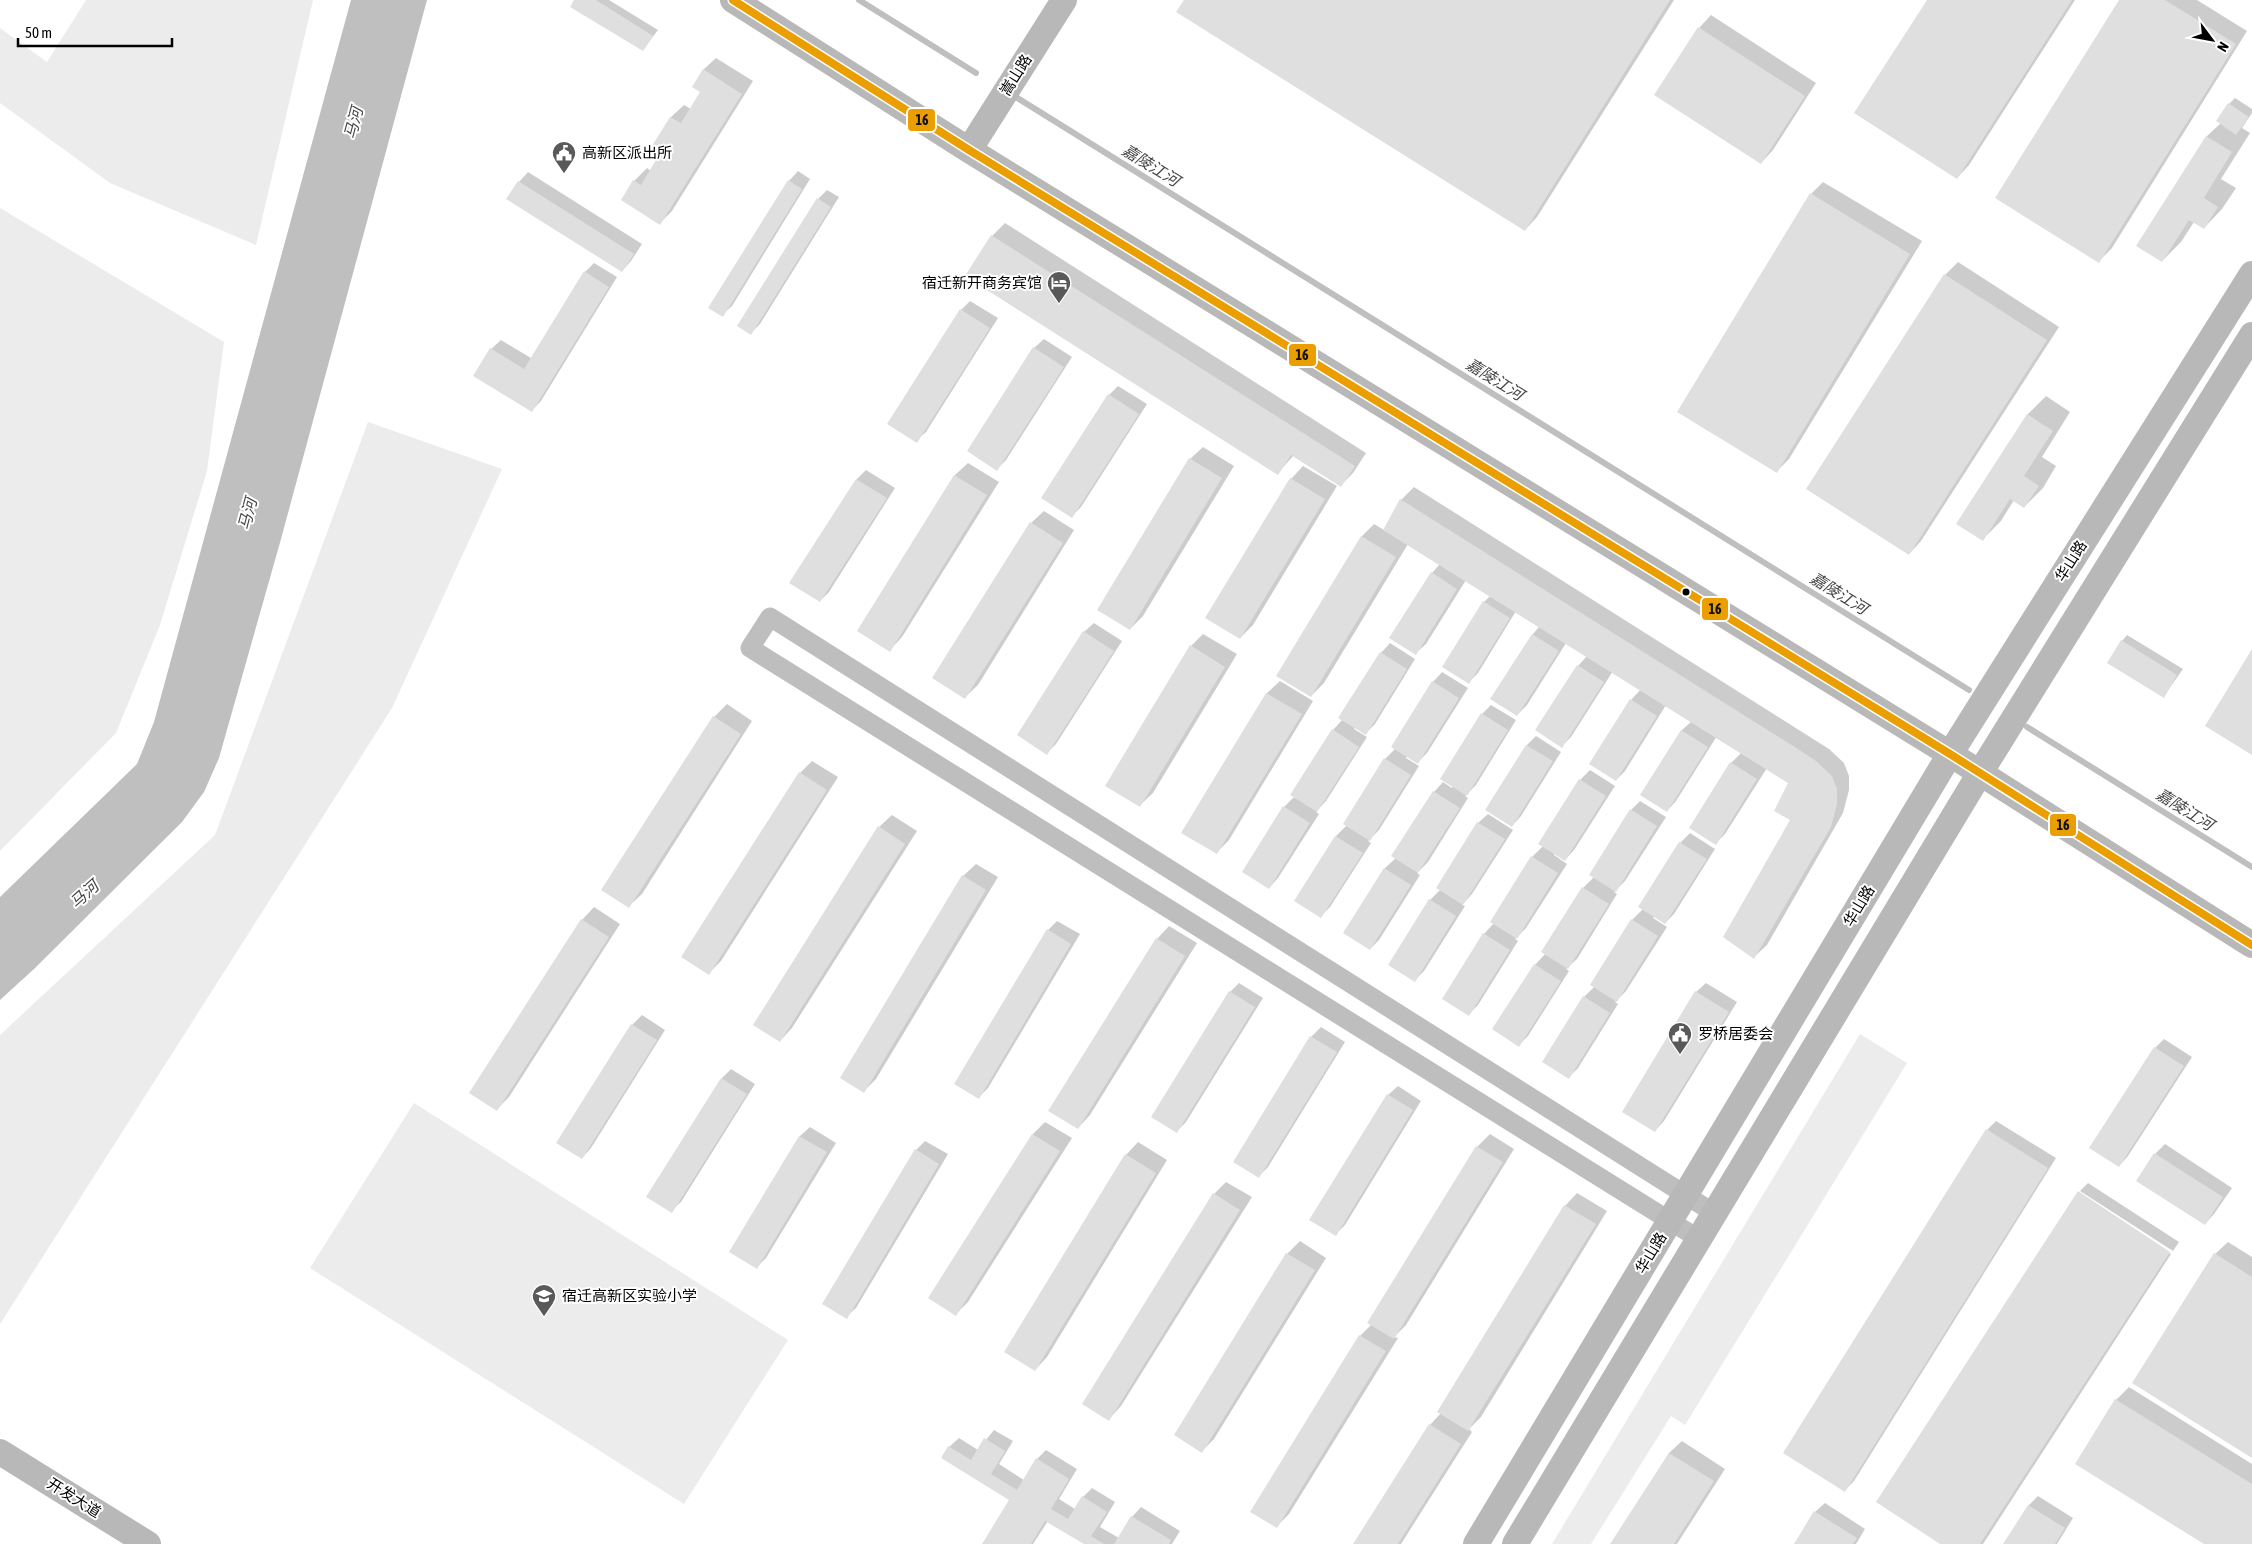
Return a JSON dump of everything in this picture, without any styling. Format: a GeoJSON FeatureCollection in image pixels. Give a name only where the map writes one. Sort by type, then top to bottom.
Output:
{"type":"FeatureCollection","features":[{"type":"Feature","properties":{"kind":"street"},"geometry":{"type":"LineString","coordinates":[[733,0],[969,150],[1950,754],[2252,945]]}},
{"type":"Feature","properties":{"kind":"street","name":"嵩山路"},"geometry":{"type":"LineString","coordinates":[[969,150],[1064,0]]}},
{"type":"Feature","properties":{"kind":"street","name":"华山路"},"geometry":{"type":"LineString","coordinates":[[1476,1544],[1950,754],[2252,274]]}},
{"type":"Feature","properties":{"kind":"street"},"geometry":{"type":"LineString","coordinates":[[1515,1544],[1980,773],[2252,335]]}},
{"type":"Feature","properties":{"kind":"street"},"geometry":{"type":"LineString","coordinates":[[1699,1239],[750,648],[770,617],[1714,1214]]}},
{"type":"Feature","properties":{"kind":"street","name":"开发大道"},"geometry":{"type":"LineString","coordinates":[[0,1452],[148,1544]]}},
{"type":"Feature","properties":{"kind":"shaded area"},"geometry":{"type":"Polygon","coordinates":[[[86,0],[313,0],[256,245],[110,183],[0,103],[0,28],[47,62],[86,0]]]}},
{"type":"Feature","properties":{"kind":"shaded area"},"geometry":{"type":"Polygon","coordinates":[[[0,208],[224,342],[207,471],[160,625],[116,733],[0,851],[0,208]]]}},
{"type":"Feature","properties":{"kind":"shaded area"},"geometry":{"type":"Polygon","coordinates":[[[368,422],[502,469],[392,708],[0,1324],[0,1035],[215,835],[368,422]]]}},
{"type":"Feature","properties":{"kind":"shaded area"},"geometry":{"type":"Polygon","coordinates":[[[1860,1034],[1907,1063],[1685,1425],[1671,1416],[1591,1544],[1552,1544],[1860,1034]]]}},
{"type":"Feature","properties":{"kind":"shaded area"},"geometry":{"type":"Polygon","coordinates":[[[414,1103],[788,1340],[684,1504],[310,1268],[414,1103]]]}},
{"type":"Feature","properties":{"kind":"water","name":"马河"},"geometry":{"type":"Polygon","coordinates":[[[351,0],[427,0],[281,539],[219,758],[204,792],[182,822],[34,969],[0,1000],[0,897],[137,764],[154,722],[351,0]]]}},
{"type":"Feature","properties":{"kind":"building"},"geometry":{"type":"Polygon","coordinates":[[[574,0],[596,0],[653,36],[643,51],[570,7],[574,0]]]}},
{"type":"Feature","properties":{"kind":"building"},"geometry":{"type":"Polygon","coordinates":[[[1184,0],[1670,0],[1525,231],[1176,12],[1184,0]]]}},
{"type":"Feature","properties":{"kind":"building"},"geometry":{"type":"Polygon","coordinates":[[[1927,0],[2072,0],[1957,179],[1854,113],[1927,0]]]}},
{"type":"Feature","properties":{"kind":"building"},"geometry":{"type":"Polygon","coordinates":[[[2119,0],[2165,0],[2236,44],[2099,263],[1995,198],[2119,0]]]}},
{"type":"Feature","properties":{"kind":"building"},"geometry":{"type":"Polygon","coordinates":[[[1698,27],[1805,96],[1761,164],[1654,95],[1698,27]]]}},
{"type":"Feature","properties":{"kind":"building"},"geometry":{"type":"Polygon","coordinates":[[[703,69],[742,94],[660,225],[621,200],[633,180],[641,185],[659,155],[650,149],[670,117],[681,123],[700,92],[692,87],[703,69]]]}},
{"type":"Feature","properties":{"kind":"building"},"geometry":{"type":"Polygon","coordinates":[[[2228,103],[2249,117],[2236,135],[2216,121],[2228,103]]]}},
{"type":"Feature","properties":{"kind":"building"},"geometry":{"type":"Polygon","coordinates":[[[2206,136],[2232,152],[2204,198],[2218,207],[2204,229],[2189,220],[2162,262],[2136,246],[2206,136]]]}},
{"type":"Feature","properties":{"kind":"building"},"geometry":{"type":"Polygon","coordinates":[[[788,180],[802,189],[723,317],[708,308],[788,180]]]}},
{"type":"Feature","properties":{"kind":"building"},"geometry":{"type":"Polygon","coordinates":[[[518,181],[634,254],[622,272],[506,199],[518,181]]]}},
{"type":"Feature","properties":{"kind":"building"},"geometry":{"type":"Polygon","coordinates":[[[1810,193],[1910,254],[1777,473],[1677,412],[1810,193]]]}},
{"type":"Feature","properties":{"kind":"building"},"geometry":{"type":"Polygon","coordinates":[[[817,198],[831,207],[751,335],[737,326],[817,198]]]}},
{"type":"Feature","properties":{"kind":"building"},"geometry":{"type":"Polygon","coordinates":[[[991,235],[1355,466],[1341,487],[1291,455],[1278,475],[965,276],[991,235]]]}},
{"type":"Feature","properties":{"kind":"building"},"geometry":{"type":"Polygon","coordinates":[[[584,271],[609,287],[532,412],[473,376],[490,348],[524,369],[584,271]]]}},
{"type":"Feature","properties":{"kind":"building"},"geometry":{"type":"Polygon","coordinates":[[[1944,274],[2047,340],[1909,555],[1806,489],[1944,274]]]}},
{"type":"Feature","properties":{"kind":"building"},"geometry":{"type":"Polygon","coordinates":[[[960,309],[990,328],[917,443],[887,424],[960,309]]]}},
{"type":"Feature","properties":{"kind":"building"},"geometry":{"type":"Polygon","coordinates":[[[1033,347],[1064,367],[997,471],[967,451],[1033,347]]]}},
{"type":"Feature","properties":{"kind":"building"},"geometry":{"type":"Polygon","coordinates":[[[1108,394],[1139,414],[1072,518],[1041,498],[1108,394]]]}},
{"type":"Feature","properties":{"kind":"building"},"geometry":{"type":"Polygon","coordinates":[[[2027,414],[2053,431],[2024,476],[2039,486],[2024,508],[2010,499],[1983,541],[1956,524],[2027,414]]]}},
{"type":"Feature","properties":{"kind":"building"},"geometry":{"type":"Polygon","coordinates":[[[1189,458],[1222,478],[1130,630],[1097,610],[1189,458]]]}},
{"type":"Feature","properties":{"kind":"building"},"geometry":{"type":"Polygon","coordinates":[[[954,475],[987,495],[890,652],[857,631],[954,475]]]}},
{"type":"Feature","properties":{"kind":"building"},"geometry":{"type":"Polygon","coordinates":[[[1290,478],[1325,499],[1240,639],[1205,618],[1290,478]]]}},
{"type":"Feature","properties":{"kind":"building"},"geometry":{"type":"Polygon","coordinates":[[[856,479],[887,498],[820,602],[789,583],[856,479]]]}},
{"type":"Feature","properties":{"kind":"building"},"geometry":{"type":"Polygon","coordinates":[[[1400,499],[1798,749],[1816,761],[1832,776],[1837,789],[1837,804],[1831,827],[1754,959],[1723,937],[1790,820],[1774,811],[1788,783],[1383,530],[1400,499]]]}},
{"type":"Feature","properties":{"kind":"building"},"geometry":{"type":"Polygon","coordinates":[[[1030,522],[1063,543],[965,699],[932,678],[1030,522]]]}},
{"type":"Feature","properties":{"kind":"building"},"geometry":{"type":"Polygon","coordinates":[[[1361,536],[1396,557],[1311,697],[1276,676],[1361,536]]]}},
{"type":"Feature","properties":{"kind":"building"},"geometry":{"type":"Polygon","coordinates":[[[1431,572],[1457,589],[1416,655],[1389,638],[1431,572]]]}},
{"type":"Feature","properties":{"kind":"building"},"geometry":{"type":"Polygon","coordinates":[[[1483,601],[1510,618],[1469,684],[1442,667],[1483,601]]]}},
{"type":"Feature","properties":{"kind":"building"},"geometry":{"type":"Polygon","coordinates":[[[1083,631],[1114,651],[1047,755],[1017,735],[1083,631]]]}},
{"type":"Feature","properties":{"kind":"building"},"geometry":{"type":"Polygon","coordinates":[[[1532,634],[1559,651],[1517,716],[1490,699],[1532,634]]]}},
{"type":"Feature","properties":{"kind":"building"},"geometry":{"type":"Polygon","coordinates":[[[2121,640],[2177,675],[2164,698],[2107,663],[2121,640]]]}},
{"type":"Feature","properties":{"kind":"building"},"geometry":{"type":"Polygon","coordinates":[[[1190,645],[1225,667],[1140,807],[1105,786],[1190,645]]]}},
{"type":"Feature","properties":{"kind":"building"},"geometry":{"type":"Polygon","coordinates":[[[2252,649],[2252,755],[2205,726],[2252,649]]]}},
{"type":"Feature","properties":{"kind":"building"},"geometry":{"type":"Polygon","coordinates":[[[1380,652],[1407,669],[1366,735],[1338,718],[1380,652]]]}},
{"type":"Feature","properties":{"kind":"building"},"geometry":{"type":"Polygon","coordinates":[[[1577,665],[1604,682],[1562,748],[1535,730],[1577,665]]]}},
{"type":"Feature","properties":{"kind":"building"},"geometry":{"type":"Polygon","coordinates":[[[1432,681],[1459,698],[1418,764],[1391,747],[1432,681]]]}},
{"type":"Feature","properties":{"kind":"building"},"geometry":{"type":"Polygon","coordinates":[[[1266,693],[1302,714],[1217,854],[1181,833],[1266,693]]]}},
{"type":"Feature","properties":{"kind":"building"},"geometry":{"type":"Polygon","coordinates":[[[1630,699],[1657,716],[1616,781],[1589,764],[1630,699]]]}},
{"type":"Feature","properties":{"kind":"building"},"geometry":{"type":"Polygon","coordinates":[[[1481,713],[1508,730],[1467,796],[1440,779],[1481,713]]]}},
{"type":"Feature","properties":{"kind":"building"},"geometry":{"type":"Polygon","coordinates":[[[713,716],[741,734],[629,908],[601,890],[713,716]]]}},
{"type":"Feature","properties":{"kind":"building"},"geometry":{"type":"Polygon","coordinates":[[[1332,729],[1359,747],[1317,812],[1290,795],[1332,729]]]}},
{"type":"Feature","properties":{"kind":"building"},"geometry":{"type":"Polygon","coordinates":[[[1681,730],[1708,747],[1667,812],[1640,795],[1681,730]]]}},
{"type":"Feature","properties":{"kind":"building"},"geometry":{"type":"Polygon","coordinates":[[[1526,745],[1553,761],[1512,827],[1485,810],[1526,745]]]}},
{"type":"Feature","properties":{"kind":"building"},"geometry":{"type":"Polygon","coordinates":[[[1384,758],[1411,775],[1370,841],[1343,824],[1384,758]]]}},
{"type":"Feature","properties":{"kind":"building"},"geometry":{"type":"Polygon","coordinates":[[[1730,762],[1757,779],[1716,845],[1689,828],[1730,762]]]}},
{"type":"Feature","properties":{"kind":"building"},"geometry":{"type":"Polygon","coordinates":[[[799,772],[827,790],[709,975],[681,957],[799,772]]]}},
{"type":"Feature","properties":{"kind":"building"},"geometry":{"type":"Polygon","coordinates":[[[1579,779],[1606,796],[1565,861],[1538,844],[1579,779]]]}},
{"type":"Feature","properties":{"kind":"building"},"geometry":{"type":"Polygon","coordinates":[[[1433,791],[1460,808],[1418,873],[1391,856],[1433,791]]]}},
{"type":"Feature","properties":{"kind":"building"},"geometry":{"type":"Polygon","coordinates":[[[1283,806],[1310,823],[1269,889],[1242,872],[1283,806]]]}},
{"type":"Feature","properties":{"kind":"building"},"geometry":{"type":"Polygon","coordinates":[[[1630,809],[1657,826],[1616,892],[1589,875],[1630,809]]]}},
{"type":"Feature","properties":{"kind":"building"},"geometry":{"type":"Polygon","coordinates":[[[1477,822],[1505,839],[1463,905],[1436,888],[1477,822]]]}},
{"type":"Feature","properties":{"kind":"building"},"geometry":{"type":"Polygon","coordinates":[[[878,826],[905,844],[780,1042],[753,1025],[878,826]]]}},
{"type":"Feature","properties":{"kind":"building"},"geometry":{"type":"Polygon","coordinates":[[[1335,836],[1363,853],[1321,918],[1294,901],[1335,836]]]}},
{"type":"Feature","properties":{"kind":"building"},"geometry":{"type":"Polygon","coordinates":[[[1679,842],[1707,859],[1665,924],[1638,907],[1679,842]]]}},
{"type":"Feature","properties":{"kind":"building"},"geometry":{"type":"Polygon","coordinates":[[[1531,856],[1558,873],[1517,939],[1490,922],[1531,856]]]}},
{"type":"Feature","properties":{"kind":"building"},"geometry":{"type":"Polygon","coordinates":[[[1384,868],[1411,885],[1370,950],[1343,933],[1384,868]]]}},
{"type":"Feature","properties":{"kind":"building"},"geometry":{"type":"Polygon","coordinates":[[[962,875],[986,890],[864,1093],[840,1078],[962,875]]]}},
{"type":"Feature","properties":{"kind":"building"},"geometry":{"type":"Polygon","coordinates":[[[1582,887],[1609,904],[1568,969],[1541,952],[1582,887]]]}},
{"type":"Feature","properties":{"kind":"building"},"geometry":{"type":"Polygon","coordinates":[[[1429,899],[1456,916],[1415,982],[1388,965],[1429,899]]]}},
{"type":"Feature","properties":{"kind":"building"},"geometry":{"type":"Polygon","coordinates":[[[581,919],[609,937],[497,1111],[469,1093],[581,919]]]}},
{"type":"Feature","properties":{"kind":"building"},"geometry":{"type":"Polygon","coordinates":[[[1631,919],[1658,936],[1617,1002],[1590,985],[1631,919]]]}},
{"type":"Feature","properties":{"kind":"building"},"geometry":{"type":"Polygon","coordinates":[[[1047,929],[1071,944],[979,1099],[954,1084],[1047,929]]]}},
{"type":"Feature","properties":{"kind":"building"},"geometry":{"type":"Polygon","coordinates":[[[1483,933],[1510,950],[1469,1016],[1442,999],[1483,933]]]}},
{"type":"Feature","properties":{"kind":"building"},"geometry":{"type":"Polygon","coordinates":[[[1156,938],[1185,956],[1078,1129],[1048,1111],[1156,938]]]}},
{"type":"Feature","properties":{"kind":"building"},"geometry":{"type":"Polygon","coordinates":[[[1534,964],[1561,981],[1519,1047],[1492,1029],[1534,964]]]}},
{"type":"Feature","properties":{"kind":"building"},"geometry":{"type":"Polygon","coordinates":[[[1229,991],[1255,1007],[1177,1133],[1151,1117],[1229,991]]]}},
{"type":"Feature","properties":{"kind":"building"},"geometry":{"type":"Polygon","coordinates":[[[1695,991],[1729,1012],[1655,1132],[1622,1112],[1695,991]]]}},
{"type":"Feature","properties":{"kind":"building"},"geometry":{"type":"Polygon","coordinates":[[[1583,996],[1610,1013],[1569,1079],[1542,1062],[1583,996]]]}},
{"type":"Feature","properties":{"kind":"building"},"geometry":{"type":"Polygon","coordinates":[[[631,1024],[657,1040],[582,1159],[556,1143],[631,1024]]]}},
{"type":"Feature","properties":{"kind":"building"},"geometry":{"type":"Polygon","coordinates":[[[1310,1036],[1337,1052],[1259,1178],[1233,1162],[1310,1036]]]}},
{"type":"Feature","properties":{"kind":"building"},"geometry":{"type":"Polygon","coordinates":[[[2154,1047],[2184,1066],[2119,1167],[2089,1148],[2154,1047]]]}},
{"type":"Feature","properties":{"kind":"building"},"geometry":{"type":"Polygon","coordinates":[[[721,1078],[747,1094],[672,1213],[646,1197],[721,1078]]]}},
{"type":"Feature","properties":{"kind":"building"},"geometry":{"type":"Polygon","coordinates":[[[1387,1094],[1413,1110],[1336,1236],[1309,1220],[1387,1094]]]}},
{"type":"Feature","properties":{"kind":"building"},"geometry":{"type":"Polygon","coordinates":[[[1986,1129],[2048,1168],[1845,1492],[1783,1453],[1986,1129]]]}},
{"type":"Feature","properties":{"kind":"building"},"geometry":{"type":"Polygon","coordinates":[[[1032,1134],[1060,1151],[956,1316],[928,1298],[1032,1134]]]}},
{"type":"Feature","properties":{"kind":"building"},"geometry":{"type":"Polygon","coordinates":[[[799,1136],[827,1152],[757,1269],[729,1252],[799,1136]]]}},
{"type":"Feature","properties":{"kind":"building"},"geometry":{"type":"Polygon","coordinates":[[[1476,1146],[1503,1162],[1394,1339],[1367,1323],[1476,1146]]]}},
{"type":"Feature","properties":{"kind":"building"},"geometry":{"type":"Polygon","coordinates":[[[915,1149],[939,1164],[847,1319],[822,1304],[915,1149]]]}},
{"type":"Feature","properties":{"kind":"building"},"geometry":{"type":"Polygon","coordinates":[[[2154,1153],[2223,1197],[2205,1225],[2136,1181],[2154,1153]]]}},
{"type":"Feature","properties":{"kind":"building"},"geometry":{"type":"Polygon","coordinates":[[[1125,1154],[1156,1173],[1035,1371],[1004,1352],[1125,1154]]]}},
{"type":"Feature","properties":{"kind":"building"},"geometry":{"type":"Polygon","coordinates":[[[2078,1191],[2170,1252],[1980,1544],[1940,1544],[1876,1502],[2078,1191]]]}},
{"type":"Feature","properties":{"kind":"building"},"geometry":{"type":"Polygon","coordinates":[[[1213,1193],[1240,1210],[1109,1421],[1082,1404],[1213,1193]]]}},
{"type":"Feature","properties":{"kind":"building"},"geometry":{"type":"Polygon","coordinates":[[[1564,1205],[1596,1224],[1468,1431],[1437,1412],[1564,1205]]]}},
{"type":"Feature","properties":{"kind":"building"},"geometry":{"type":"Polygon","coordinates":[[[1286,1253],[1315,1270],[1202,1453],[1174,1435],[1286,1253]]]}},
{"type":"Feature","properties":{"kind":"building"},"geometry":{"type":"Polygon","coordinates":[[[2214,1253],[2252,1277],[2252,1458],[2132,1383],[2214,1253]]]}},
{"type":"Feature","properties":{"kind":"building"},"geometry":{"type":"Polygon","coordinates":[[[1359,1335],[1386,1351],[1277,1528],[1250,1512],[1359,1335]]]}},
{"type":"Feature","properties":{"kind":"building"},"geometry":{"type":"Polygon","coordinates":[[[2115,1399],[2252,1484],[2252,1544],[2204,1544],[2075,1464],[2115,1399]]]}},
{"type":"Feature","properties":{"kind":"building"},"geometry":{"type":"Polygon","coordinates":[[[1429,1424],[1461,1444],[1398,1544],[1353,1544],[1429,1424]]]}},
{"type":"Feature","properties":{"kind":"building"},"geometry":{"type":"Polygon","coordinates":[[[984,1438],[1005,1451],[991,1474],[1017,1490],[1036,1458],[1069,1479],[1051,1509],[1068,1519],[1082,1496],[1107,1512],[1091,1536],[1104,1544],[1084,1544],[1045,1521],[1031,1544],[982,1544],[1009,1500],[941,1458],[948,1446],[971,1460],[984,1438]]]}},
{"type":"Feature","properties":{"kind":"building"},"geometry":{"type":"Polygon","coordinates":[[[1669,1453],[1714,1481],[1674,1544],[1610,1544],[1669,1453]]]}},
{"type":"Feature","properties":{"kind":"building"},"geometry":{"type":"Polygon","coordinates":[[[2028,1505],[2065,1528],[2055,1544],[2003,1544],[2028,1505]]]}},
{"type":"Feature","properties":{"kind":"building"},"geometry":{"type":"Polygon","coordinates":[[[1814,1511],[1857,1538],[1853,1544],[1794,1544],[1814,1511]]]}},
{"type":"Feature","properties":{"kind":"building"},"geometry":{"type":"Polygon","coordinates":[[[1131,1516],[1171,1540],[1169,1544],[1114,1544],[1131,1516]]]}},
{"type":"Feature","properties":{"kind":"waterway","name":"嘉陵江河"},"geometry":{"type":"LineString","coordinates":[[859,0],[976,73]]}},
{"type":"Feature","properties":{"kind":"waterway","name":"嘉陵江河"},"geometry":{"type":"LineString","coordinates":[[1011,94],[1969,690]]}},
{"type":"Feature","properties":{"kind":"waterway","name":"嘉陵江河"},"geometry":{"type":"LineString","coordinates":[[2027,727],[2252,867]]}},
{"type":"Feature","properties":{"kind":"transit line","name":"16"},"geometry":{"type":"LineString","coordinates":[[733,0],[969,150],[1950,754],[2252,945]]}},
{"type":"Feature","properties":{"kind":"place","name":"高新区派出所"},"geometry":{"type":"Point","coordinates":[564,174]}},
{"type":"Feature","properties":{"kind":"place","name":"宿迁新开商务宾馆"},"geometry":{"type":"Point","coordinates":[1059,304]}},
{"type":"Feature","properties":{"kind":"place","name":"罗桥居委会"},"geometry":{"type":"Point","coordinates":[1680,1055]}},
{"type":"Feature","properties":{"kind":"place","name":"宿迁高新区实验小学"},"geometry":{"type":"Point","coordinates":[544,1317]}}]}
